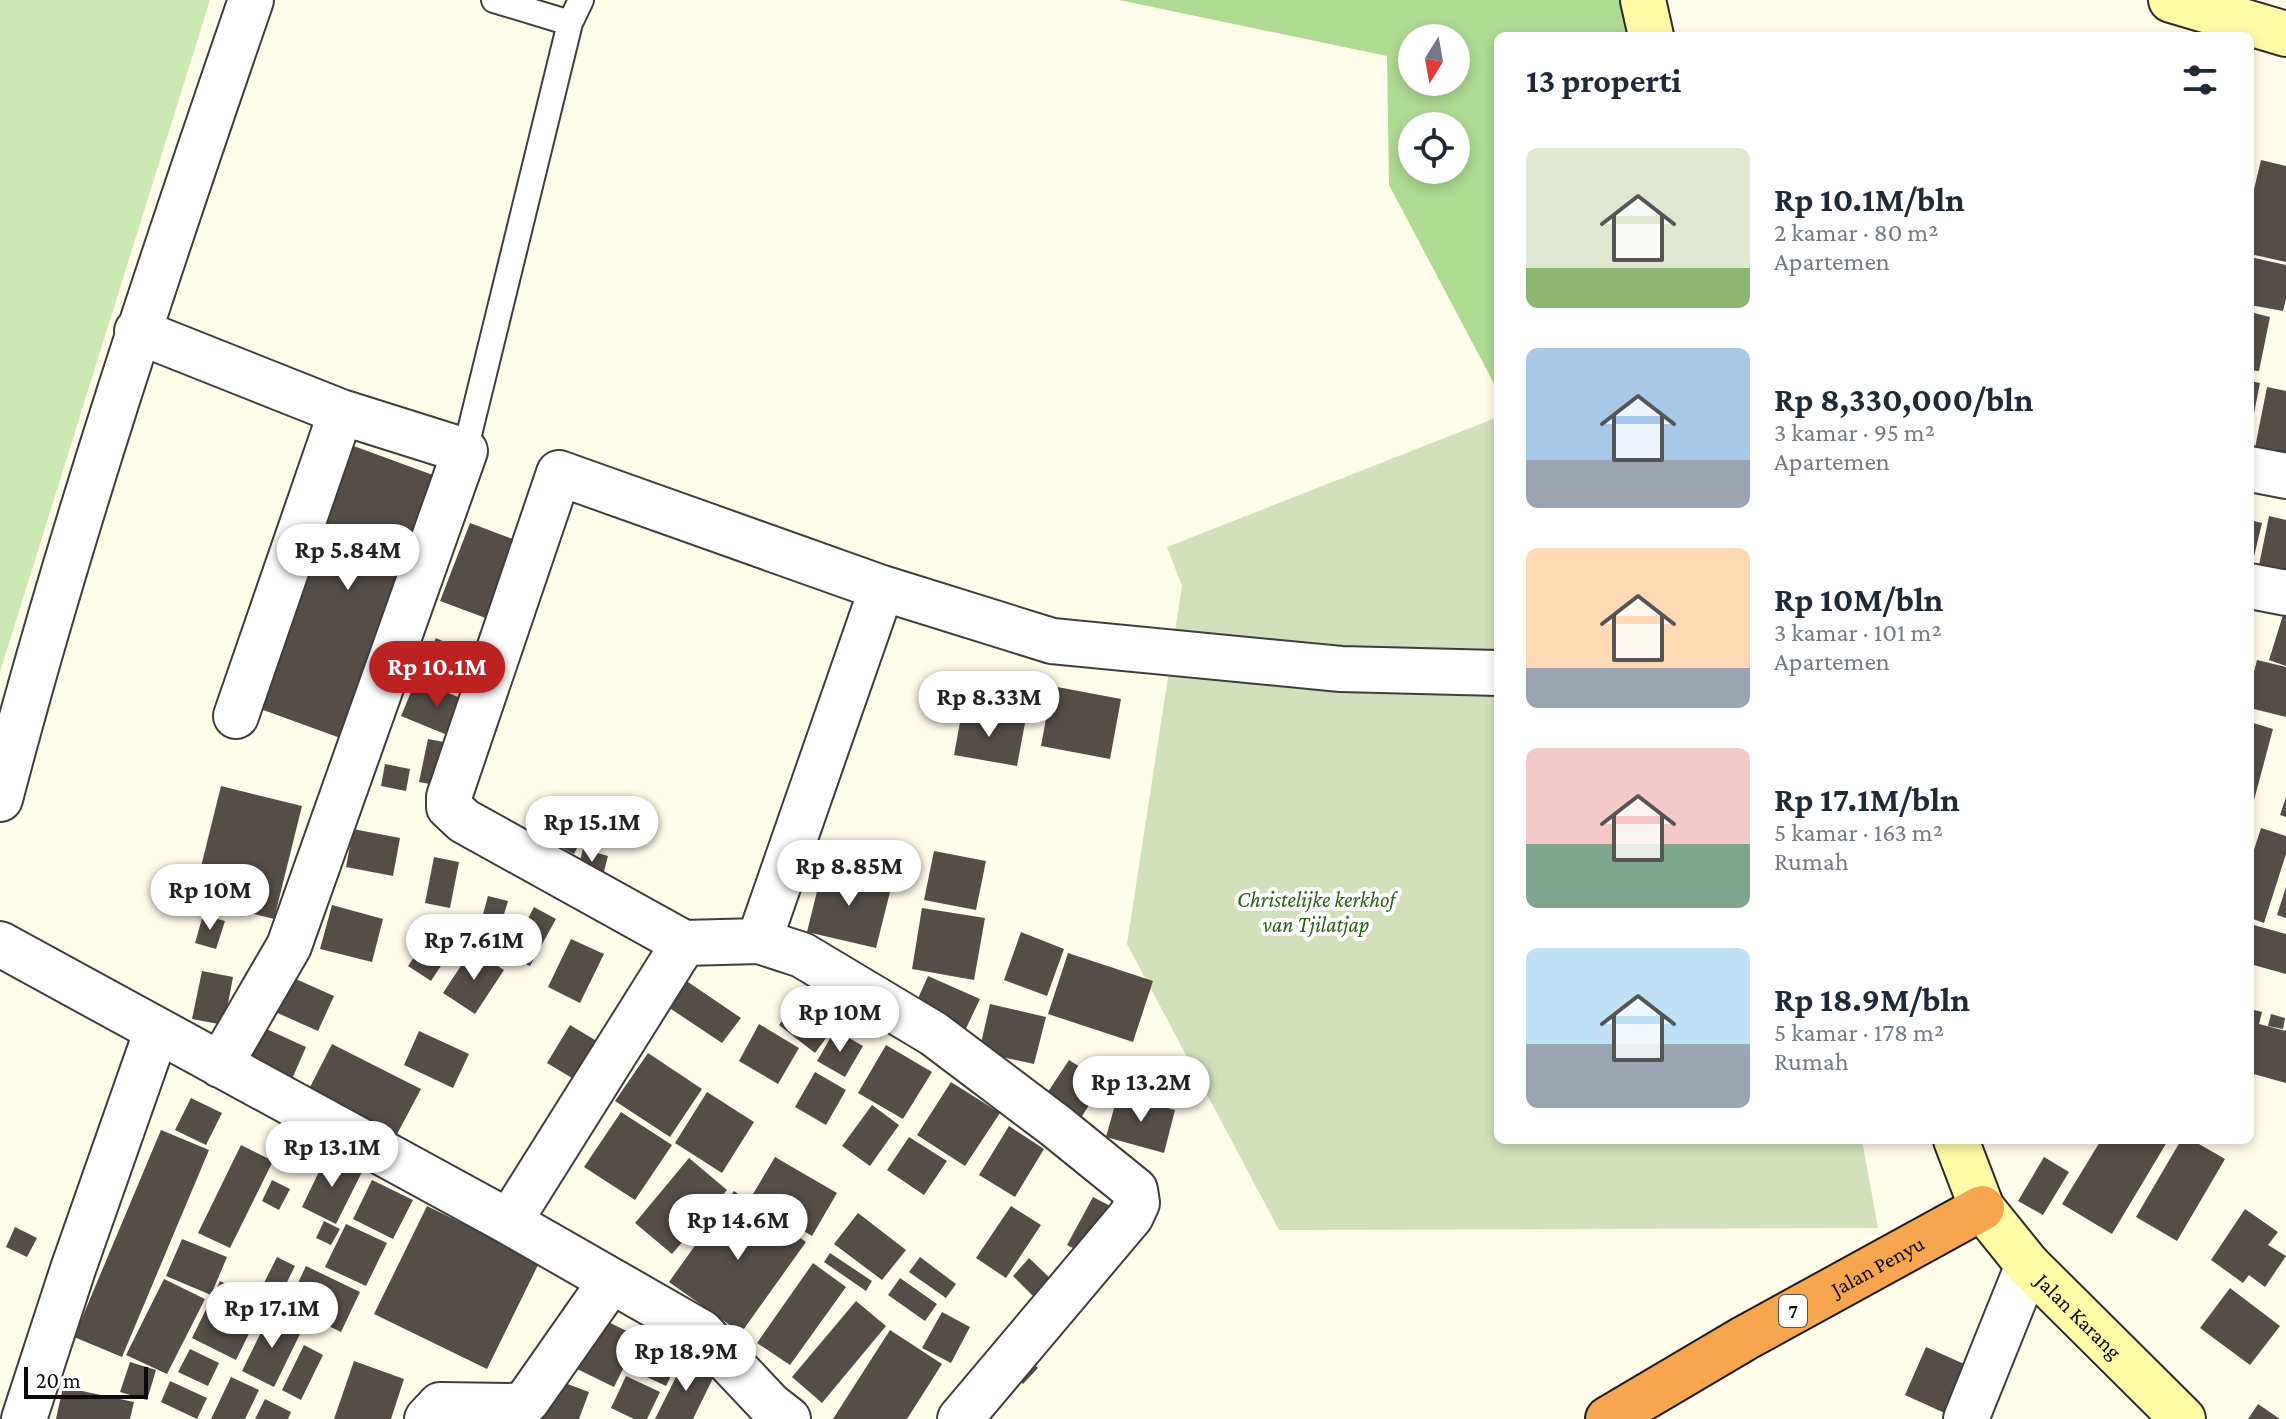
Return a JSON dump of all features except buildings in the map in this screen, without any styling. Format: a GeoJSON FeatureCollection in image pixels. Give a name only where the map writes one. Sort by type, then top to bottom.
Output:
{"type":"FeatureCollection","features":[{"type":"Feature","properties":{"kind":"highway","name":"Jalan Penyu"},"geometry":{"type":"LineString","coordinates":[[1608,1419],[1758,1331],[1982,1208]]}},
{"type":"Feature","properties":{"kind":"main road"},"geometry":{"type":"LineString","coordinates":[[1643,0],[1650,32]]}},
{"type":"Feature","properties":{"kind":"main road"},"geometry":{"type":"LineString","coordinates":[[2171,0],[2258,31]]}},
{"type":"Feature","properties":{"kind":"main road","name":"Jalan Karang"},"geometry":{"type":"LineString","coordinates":[[1958,1144],[1982,1208],[2028,1265],[2183,1419]]}},
{"type":"Feature","properties":{"kind":"street"},"geometry":{"type":"LineString","coordinates":[[0,799],[41,644],[137,331],[251,0]]}},
{"type":"Feature","properties":{"kind":"street"},"geometry":{"type":"LineString","coordinates":[[137,331],[341,412],[465,451],[289,946],[220,1065]]}},
{"type":"Feature","properties":{"kind":"street"},"geometry":{"type":"LineString","coordinates":[[236,716],[341,412]]}},
{"type":"Feature","properties":{"kind":"street"},"geometry":{"type":"LineString","coordinates":[[2254,470],[2286,476]]}},
{"type":"Feature","properties":{"kind":"street"},"geometry":{"type":"LineString","coordinates":[[960,1419],[1131,1216],[1137,1203],[1135,1190],[1130,1183],[934,1034],[802,955],[759,941],[684,943],[464,821],[449,807],[449,797],[559,473],[882,588],[1052,641],[1341,669],[1494,673]]}},
{"type":"Feature","properties":{"kind":"street"},"geometry":{"type":"LineString","coordinates":[[2254,587],[2286,593]]}},
{"type":"Feature","properties":{"kind":"street"},"geometry":{"type":"LineString","coordinates":[[759,941],[882,588]]}},
{"type":"Feature","properties":{"kind":"street"},"geometry":{"type":"LineString","coordinates":[[509,1222],[684,943]]}},
{"type":"Feature","properties":{"kind":"street"},"geometry":{"type":"LineString","coordinates":[[0,944],[509,1222],[701,1332],[770,1405],[788,1419]]}},
{"type":"Feature","properties":{"kind":"street"},"geometry":{"type":"LineString","coordinates":[[24,1419],[157,1030]]}},
{"type":"Feature","properties":{"kind":"street"},"geometry":{"type":"LineString","coordinates":[[1966,1419],[2028,1265]]}},
{"type":"Feature","properties":{"kind":"street"},"geometry":{"type":"LineString","coordinates":[[427,1419],[440,1405],[519,1406],[527,1401],[611,1281]]}},
{"type":"Feature","properties":{"kind":"lane"},"geometry":{"type":"LineString","coordinates":[[494,0],[570,23]]}},
{"type":"Feature","properties":{"kind":"lane"},"geometry":{"type":"LineString","coordinates":[[465,451],[570,23],[581,0]]}},
{"type":"Feature","properties":{"kind":"green space"},"geometry":{"type":"Polygon","coordinates":[[[0,0],[210,0],[0,672],[0,0]]]}},
{"type":"Feature","properties":{"kind":"green space"},"geometry":{"type":"Polygon","coordinates":[[[1119,0],[1624,0],[1632,32],[1494,32],[1494,383],[1389,185],[1387,56],[1119,0]]]}},
{"type":"Feature","properties":{"kind":"green space","name":"Christelijke kerkhof van Tjilatjap"},"geometry":{"type":"Polygon","coordinates":[[[1494,419],[1494,1144],[1863,1144],[1878,1228],[1279,1230],[1127,944],[1182,586],[1167,547],[1494,419]]]}}]}
